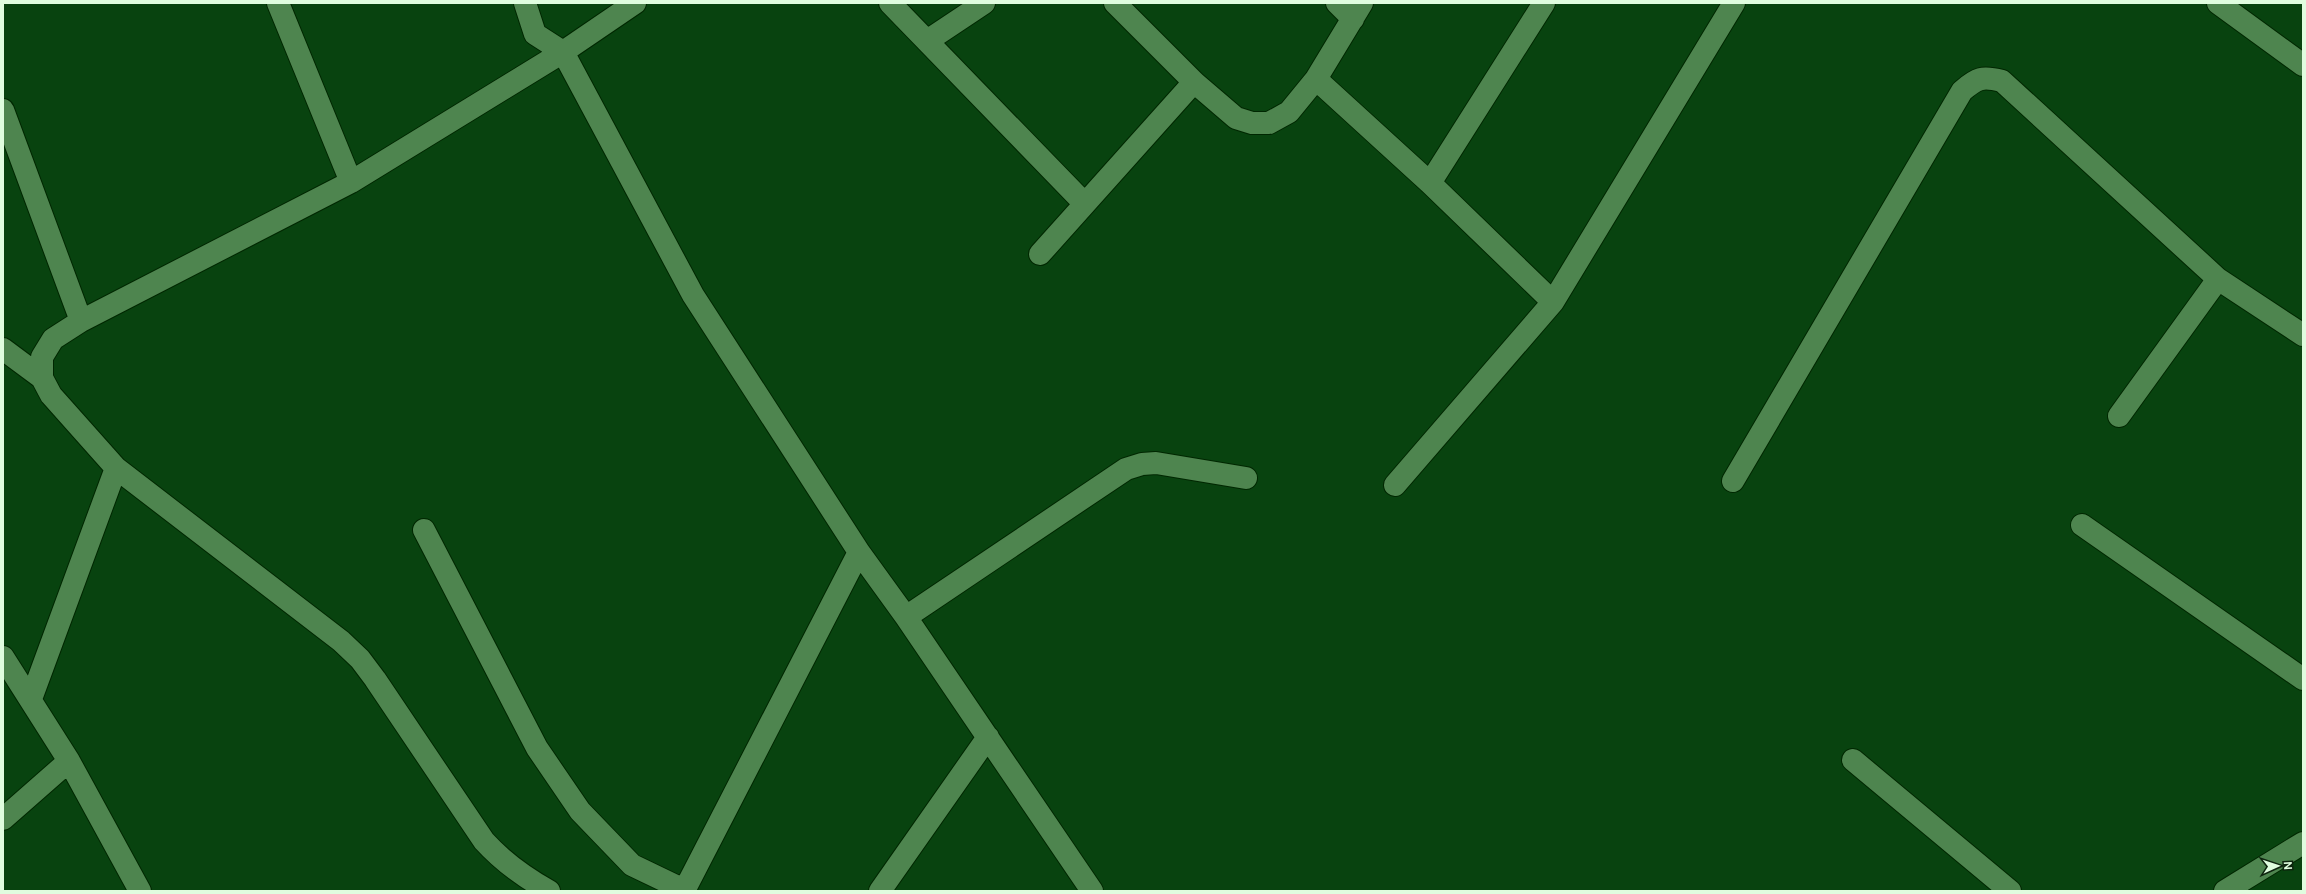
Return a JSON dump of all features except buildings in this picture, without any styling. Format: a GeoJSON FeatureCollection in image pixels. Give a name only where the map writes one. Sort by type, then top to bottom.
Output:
{"type":"FeatureCollection","features":[{"type":"Feature","properties":{"kind":"street"},"geometry":{"type":"LineString","coordinates":[[278,3],[351,182]]}},
{"type":"Feature","properties":{"kind":"street"},"geometry":{"type":"LineString","coordinates":[[525,3],[535,34],[563,52],[693,295],[859,552],[906,617],[1092,891]]}},
{"type":"Feature","properties":{"kind":"street"},"geometry":{"type":"LineString","coordinates":[[42,378],[42,357],[52,339],[81,321],[351,182],[563,52],[635,3]]}},
{"type":"Feature","properties":{"kind":"street"},"geometry":{"type":"LineString","coordinates":[[890,3],[1084,203]]}},
{"type":"Feature","properties":{"kind":"street"},"geometry":{"type":"LineString","coordinates":[[927,41],[984,3]]}},
{"type":"Feature","properties":{"kind":"street"},"geometry":{"type":"LineString","coordinates":[[1115,3],[1194,82],[1236,118],[1252,124],[1269,123],[1289,112],[1316,79],[1357,11],[1336,3]]}},
{"type":"Feature","properties":{"kind":"street"},"geometry":{"type":"LineString","coordinates":[[1430,183],[1544,3]]}},
{"type":"Feature","properties":{"kind":"street"},"geometry":{"type":"LineString","coordinates":[[1395,485],[1552,302],[1734,3]]}},
{"type":"Feature","properties":{"kind":"street"},"geometry":{"type":"LineString","coordinates":[[2218,3],[2303,65]]}},
{"type":"Feature","properties":{"kind":"street"},"geometry":{"type":"LineString","coordinates":[[1733,481],[1962,91],[1973,81],[1986,77],[2002,80],[2218,279],[2303,335]]}},
{"type":"Feature","properties":{"kind":"street"},"geometry":{"type":"LineString","coordinates":[[1316,79],[1430,183],[1552,302]]}},
{"type":"Feature","properties":{"kind":"street"},"geometry":{"type":"LineString","coordinates":[[1040,254],[1084,203],[1194,82]]}},
{"type":"Feature","properties":{"kind":"street"},"geometry":{"type":"LineString","coordinates":[[3,110],[81,321]]}},
{"type":"Feature","properties":{"kind":"street"},"geometry":{"type":"LineString","coordinates":[[2119,416],[2218,279]]}},
{"type":"Feature","properties":{"kind":"street"},"geometry":{"type":"LineString","coordinates":[[3,349],[42,378],[51,395],[116,468],[341,641],[360,659],[484,841],[500,859],[520,875],[549,891]]}},
{"type":"Feature","properties":{"kind":"street"},"geometry":{"type":"LineString","coordinates":[[906,617],[1126,469],[1142,464],[1156,463],[1246,478]]}},
{"type":"Feature","properties":{"kind":"street"},"geometry":{"type":"LineString","coordinates":[[30,699],[116,468]]}},
{"type":"Feature","properties":{"kind":"street"},"geometry":{"type":"LineString","coordinates":[[2082,525],[2303,679]]}},
{"type":"Feature","properties":{"kind":"street"},"geometry":{"type":"LineString","coordinates":[[424,530],[537,748],[580,811],[632,865],[684,891],[859,552]]}},
{"type":"Feature","properties":{"kind":"street"},"geometry":{"type":"LineString","coordinates":[[3,657],[68,761],[140,891]]}},
{"type":"Feature","properties":{"kind":"street"},"geometry":{"type":"LineString","coordinates":[[880,891],[988,737]]}},
{"type":"Feature","properties":{"kind":"street"},"geometry":{"type":"LineString","coordinates":[[1853,760],[2010,891]]}},
{"type":"Feature","properties":{"kind":"street"},"geometry":{"type":"LineString","coordinates":[[3,819],[68,761]]}},
{"type":"Feature","properties":{"kind":"street"},"geometry":{"type":"LineString","coordinates":[[2225,891],[2303,843]]}}]}
